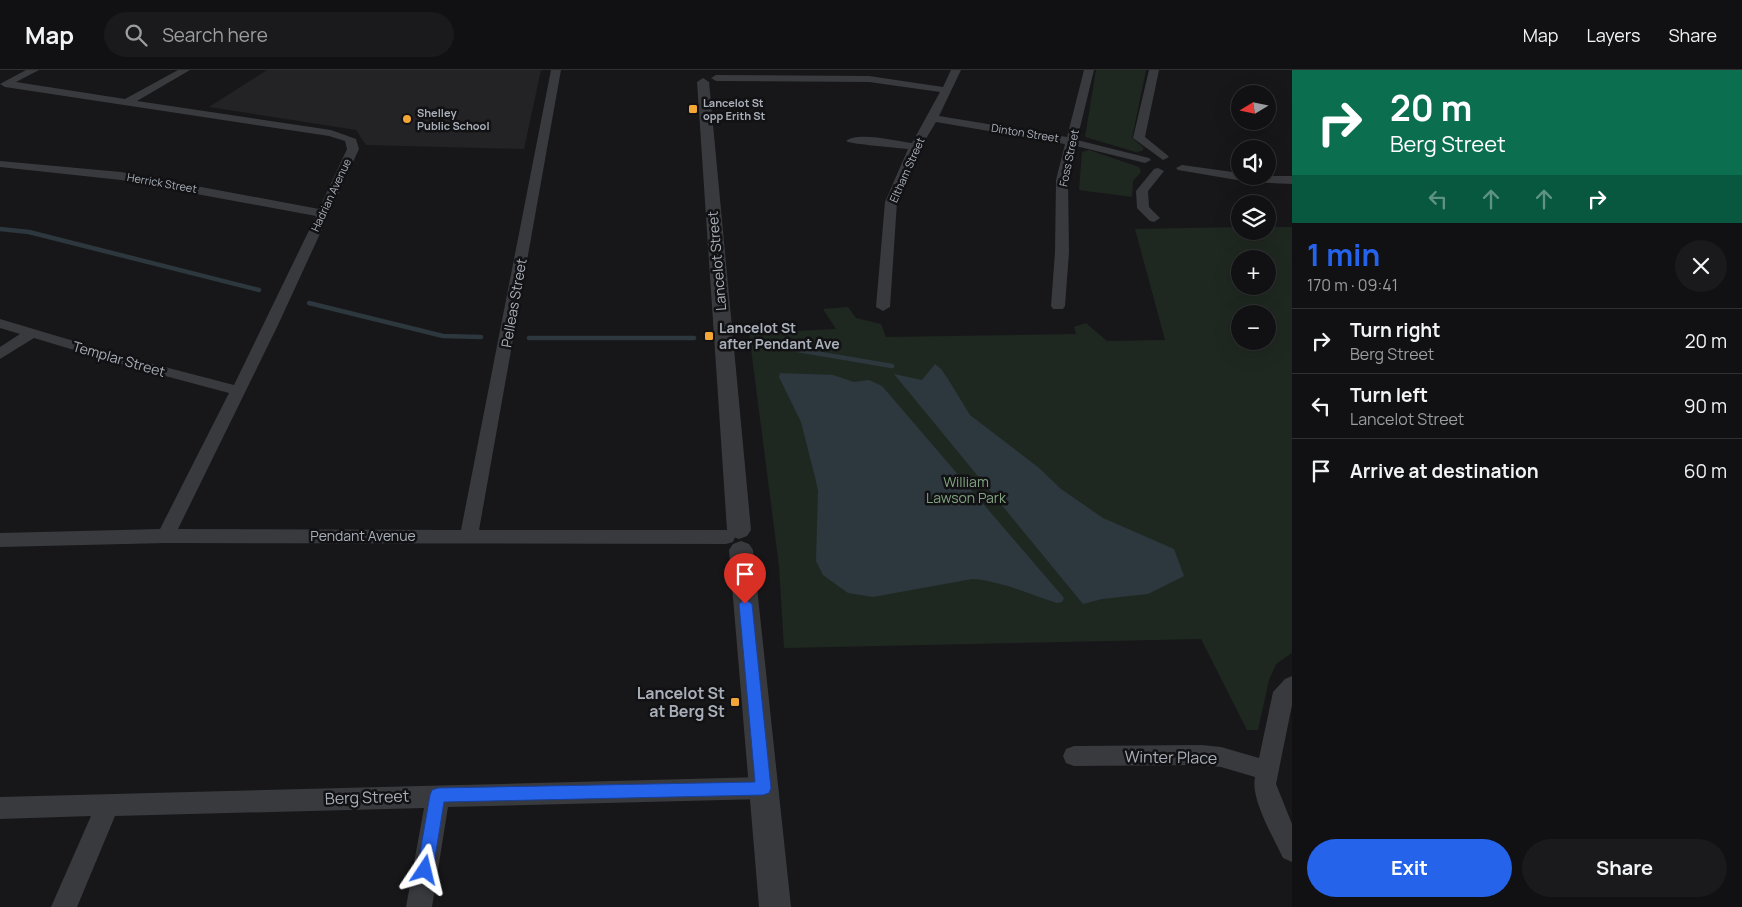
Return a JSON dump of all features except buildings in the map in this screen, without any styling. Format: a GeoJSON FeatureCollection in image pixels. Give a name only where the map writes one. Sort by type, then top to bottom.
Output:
{"type":"FeatureCollection","features":[{"type":"Feature","properties":{"kind":"street"},"geometry":{"type":"LineString","coordinates":[[3,85],[34,70]]}},
{"type":"Feature","properties":{"kind":"street"},"geometry":{"type":"LineString","coordinates":[[130,101],[185,70]]}},
{"type":"Feature","properties":{"kind":"street","name":"Pelleas Street"},"geometry":{"type":"LineString","coordinates":[[469,536],[556,70]]}},
{"type":"Feature","properties":{"kind":"street","name":"Eltham Street"},"geometry":{"type":"LineString","coordinates":[[883,308],[891,202],[915,147],[933,118],[956,70]]}},
{"type":"Feature","properties":{"kind":"street","name":"Foss Street"},"geometry":{"type":"LineString","coordinates":[[1058,306],[1062,252],[1062,180],[1089,70]]}},
{"type":"Feature","properties":{"kind":"street"},"geometry":{"type":"LineString","coordinates":[[1154,70],[1139,138],[1163,157]]}},
{"type":"Feature","properties":{"kind":"street"},"geometry":{"type":"LineString","coordinates":[[706,76],[835,74],[946,90]]}},
{"type":"Feature","properties":{"kind":"street","name":"Lancelot Street"},"geometry":{"type":"LineString","coordinates":[[706,76],[735,539],[775,907]]}},
{"type":"Feature","properties":{"kind":"street","name":"Hadrian Avenue"},"geometry":{"type":"LineString","coordinates":[[3,85],[130,101],[331,133],[350,139],[353,149],[239,391],[166,536]]}},
{"type":"Feature","properties":{"kind":"street","name":"Dinton Street"},"geometry":{"type":"LineString","coordinates":[[933,118],[1072,141],[1145,160]]}},
{"type":"Feature","properties":{"kind":"street"},"geometry":{"type":"LineString","coordinates":[[852,140],[869,140],[915,147]]}},
{"type":"Feature","properties":{"kind":"street"},"geometry":{"type":"LineString","coordinates":[[1182,168],[1175,160],[1163,157],[1152,156],[1145,160],[1146,164],[1158,171],[1174,172],[1182,168],[1249,178],[1292,180]]}},
{"type":"Feature","properties":{"kind":"street","name":"Herrick Street"},"geometry":{"type":"LineString","coordinates":[[0,164],[121,176],[322,213]]}},
{"type":"Feature","properties":{"kind":"street"},"geometry":{"type":"LineString","coordinates":[[1154,218],[1143,208],[1142,191],[1158,171]]}},
{"type":"Feature","properties":{"kind":"street","name":"Templar Street"},"geometry":{"type":"LineString","coordinates":[[0,323],[130,362],[239,391]]}},
{"type":"Feature","properties":{"kind":"street"},"geometry":{"type":"LineString","coordinates":[[0,354],[31,333]]}},
{"type":"Feature","properties":{"kind":"street","name":"Pendant Avenue"},"geometry":{"type":"LineString","coordinates":[[0,540],[166,536],[469,536],[735,539]]}},
{"type":"Feature","properties":{"kind":"street"},"geometry":{"type":"LineString","coordinates":[[1292,685],[1284,692],[1266,770],[1265,784],[1268,799],[1292,850]]}},
{"type":"Feature","properties":{"kind":"street","name":"Winter Place"},"geometry":{"type":"LineString","coordinates":[[1074,756],[1202,755],[1221,757],[1266,770]]}},
{"type":"Feature","properties":{"kind":"street","name":"Berg Street"},"geometry":{"type":"LineString","coordinates":[[0,808],[438,795],[763,788]]}},
{"type":"Feature","properties":{"kind":"street"},"geometry":{"type":"LineString","coordinates":[[419,907],[438,795]]}},
{"type":"Feature","properties":{"kind":"street"},"geometry":{"type":"LineString","coordinates":[[64,907],[108,805]]}},
{"type":"Feature","properties":{"kind":"shaded area","name":"Shelley Public School"},"geometry":{"type":"Polygon","coordinates":[[[267,70],[541,70],[524,149],[366,145],[356,130],[209,107],[267,70]]]}},
{"type":"Feature","properties":{"kind":"shaded area"},"geometry":{"type":"Polygon","coordinates":[[[935,364],[948,379],[970,415],[1039,468],[1061,489],[1103,518],[1174,549],[1184,576],[1148,594],[1102,599],[1083,604],[894,374],[922,380],[935,364]]]}},
{"type":"Feature","properties":{"kind":"shaded area"},"geometry":{"type":"Polygon","coordinates":[[[780,373],[833,375],[854,382],[869,380],[882,386],[1064,598],[1062,602],[1057,603],[1004,585],[972,579],[873,597],[848,593],[823,575],[816,561],[818,491],[816,481],[801,422],[779,377],[780,373]]]}},
{"type":"Feature","properties":{"kind":"green space"},"geometry":{"type":"Polygon","coordinates":[[[1096,70],[1146,70],[1132,138],[1144,148],[1142,151],[1136,152],[1085,137],[1096,70]]]}},
{"type":"Feature","properties":{"kind":"green space"},"geometry":{"type":"Polygon","coordinates":[[[1089,150],[1139,167],[1141,172],[1133,181],[1132,197],[1079,190],[1082,152],[1089,150]]]}},
{"type":"Feature","properties":{"kind":"green space","name":"William Lawson Park"},"geometry":{"type":"Polygon","coordinates":[[[1231,227],[1231,240],[1276,240],[1276,227],[1292,227],[1292,653],[1276,664],[1269,680],[1258,730],[1247,730],[1201,639],[784,648],[779,566],[749,333],[836,329],[823,309],[848,307],[856,318],[881,324],[886,337],[1076,334],[1074,327],[1086,323],[1107,341],[1165,340],[1135,229],[1231,227]]]}},
{"type":"Feature","properties":{"kind":"waterway"},"geometry":{"type":"LineString","coordinates":[[0,229],[29,232],[259,290]]}},
{"type":"Feature","properties":{"kind":"waterway"},"geometry":{"type":"LineString","coordinates":[[309,303],[443,336],[481,337]]}},
{"type":"Feature","properties":{"kind":"waterway"},"geometry":{"type":"LineString","coordinates":[[529,338],[694,338]]}},
{"type":"Feature","properties":{"kind":"waterway"},"geometry":{"type":"LineString","coordinates":[[756,343],[892,366]]}},
{"type":"Feature","properties":{"kind":"place","name":"Lancelot St opp Erith St"},"geometry":{"type":"Point","coordinates":[693,109]}},
{"type":"Feature","properties":{"kind":"place","name":"Shelley Public School"},"geometry":{"type":"Point","coordinates":[407,119]}},
{"type":"Feature","properties":{"kind":"place","name":"Lancelot St after Pendant Ave"},"geometry":{"type":"Point","coordinates":[709,336]}},
{"type":"Feature","properties":{"kind":"place","name":"Lancelot St at Berg St"},"geometry":{"type":"Point","coordinates":[735,702]}},
{"type":"Feature","properties":{"kind":"route"},"geometry":{"type":"LineString","coordinates":[[425,870],[438,795],[763,788],[745,604]]}}]}
